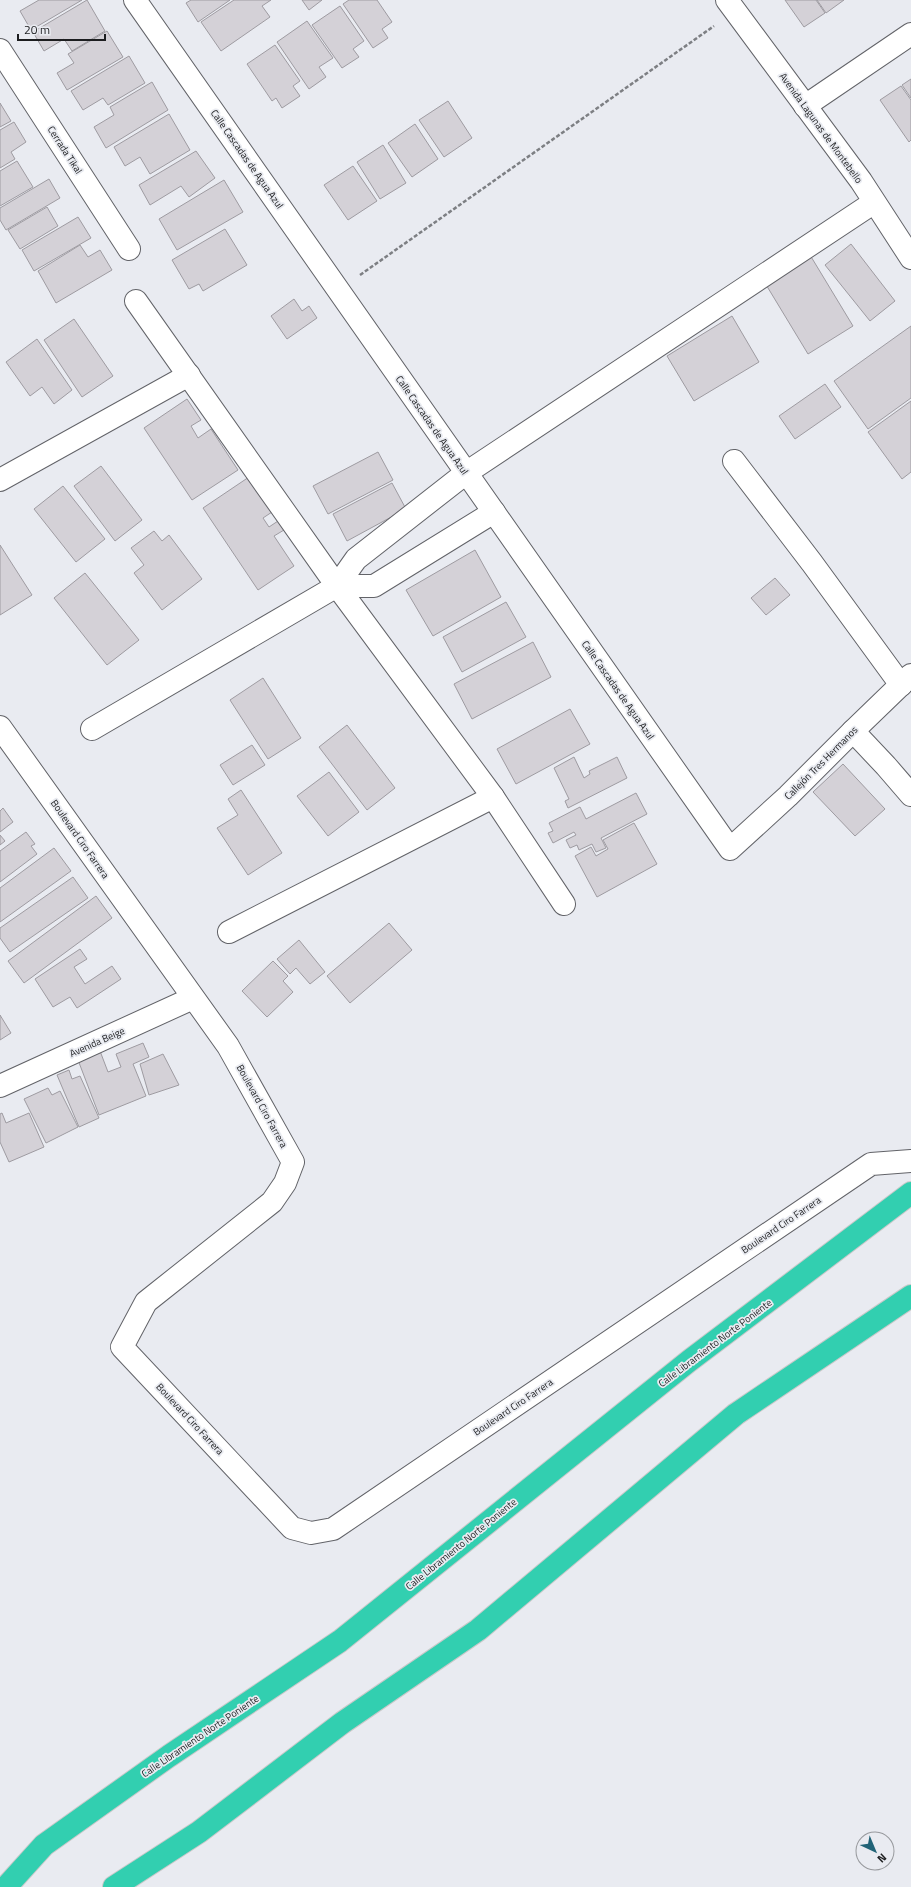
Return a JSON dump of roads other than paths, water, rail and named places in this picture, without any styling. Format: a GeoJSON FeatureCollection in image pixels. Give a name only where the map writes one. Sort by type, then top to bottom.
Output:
{"type":"FeatureCollection","features":[{"type":"Feature","properties":{"kind":"highway","name":"Calle Libramiento Norte Poniente"},"geometry":{"type":"LineString","coordinates":[[6,1887],[44,1845],[169,1756],[340,1641],[689,1361],[911,1192]]}},
{"type":"Feature","properties":{"kind":"highway"},"geometry":{"type":"LineString","coordinates":[[114,1887],[199,1832],[342,1723],[478,1630],[736,1414],[911,1296]]}},
{"type":"Feature","properties":{"kind":"street","name":"Calle Cascadas de Agua Azul"},"geometry":{"type":"LineString","coordinates":[[135,0],[730,849]]}},
{"type":"Feature","properties":{"kind":"street","name":"Avenida Lagunas de Montebello"},"geometry":{"type":"LineString","coordinates":[[731,6],[861,181],[911,258]]}},
{"type":"Feature","properties":{"kind":"street"},"geometry":{"type":"LineString","coordinates":[[805,106],[911,34]]}},
{"type":"Feature","properties":{"kind":"street","name":"Cerrada Tikal"},"geometry":{"type":"LineString","coordinates":[[0,50],[129,249]]}},
{"type":"Feature","properties":{"kind":"street"},"geometry":{"type":"LineString","coordinates":[[92,729],[337,586],[356,560],[466,473],[874,203]]}},
{"type":"Feature","properties":{"kind":"street"},"geometry":{"type":"LineString","coordinates":[[136,301],[337,586],[493,797],[564,904]]}},
{"type":"Feature","properties":{"kind":"street"},"geometry":{"type":"LineString","coordinates":[[0,480],[189,375]]}},
{"type":"Feature","properties":{"kind":"street"},"geometry":{"type":"LineString","coordinates":[[734,461],[812,563],[906,680]]}},
{"type":"Feature","properties":{"kind":"street"},"geometry":{"type":"LineString","coordinates":[[337,586],[374,586],[494,512]]}},
{"type":"Feature","properties":{"kind":"street","name":"Callejón Tres Hermanos"},"geometry":{"type":"LineString","coordinates":[[730,849],[788,796],[906,680]]}},
{"type":"Feature","properties":{"kind":"street","name":"Boulevard Ciro Farrera"},"geometry":{"type":"LineString","coordinates":[[0,727],[228,1046],[293,1162],[285,1183],[272,1202],[146,1302],[122,1347],[292,1528],[312,1533],[333,1529],[871,1164],[911,1161]]}},
{"type":"Feature","properties":{"kind":"street"},"geometry":{"type":"LineString","coordinates":[[853,731],[911,795]]}},
{"type":"Feature","properties":{"kind":"street"},"geometry":{"type":"LineString","coordinates":[[229,932],[493,797]]}},
{"type":"Feature","properties":{"kind":"street","name":"Avenida Beige"},"geometry":{"type":"LineString","coordinates":[[0,1086],[193,998]]}}]}
